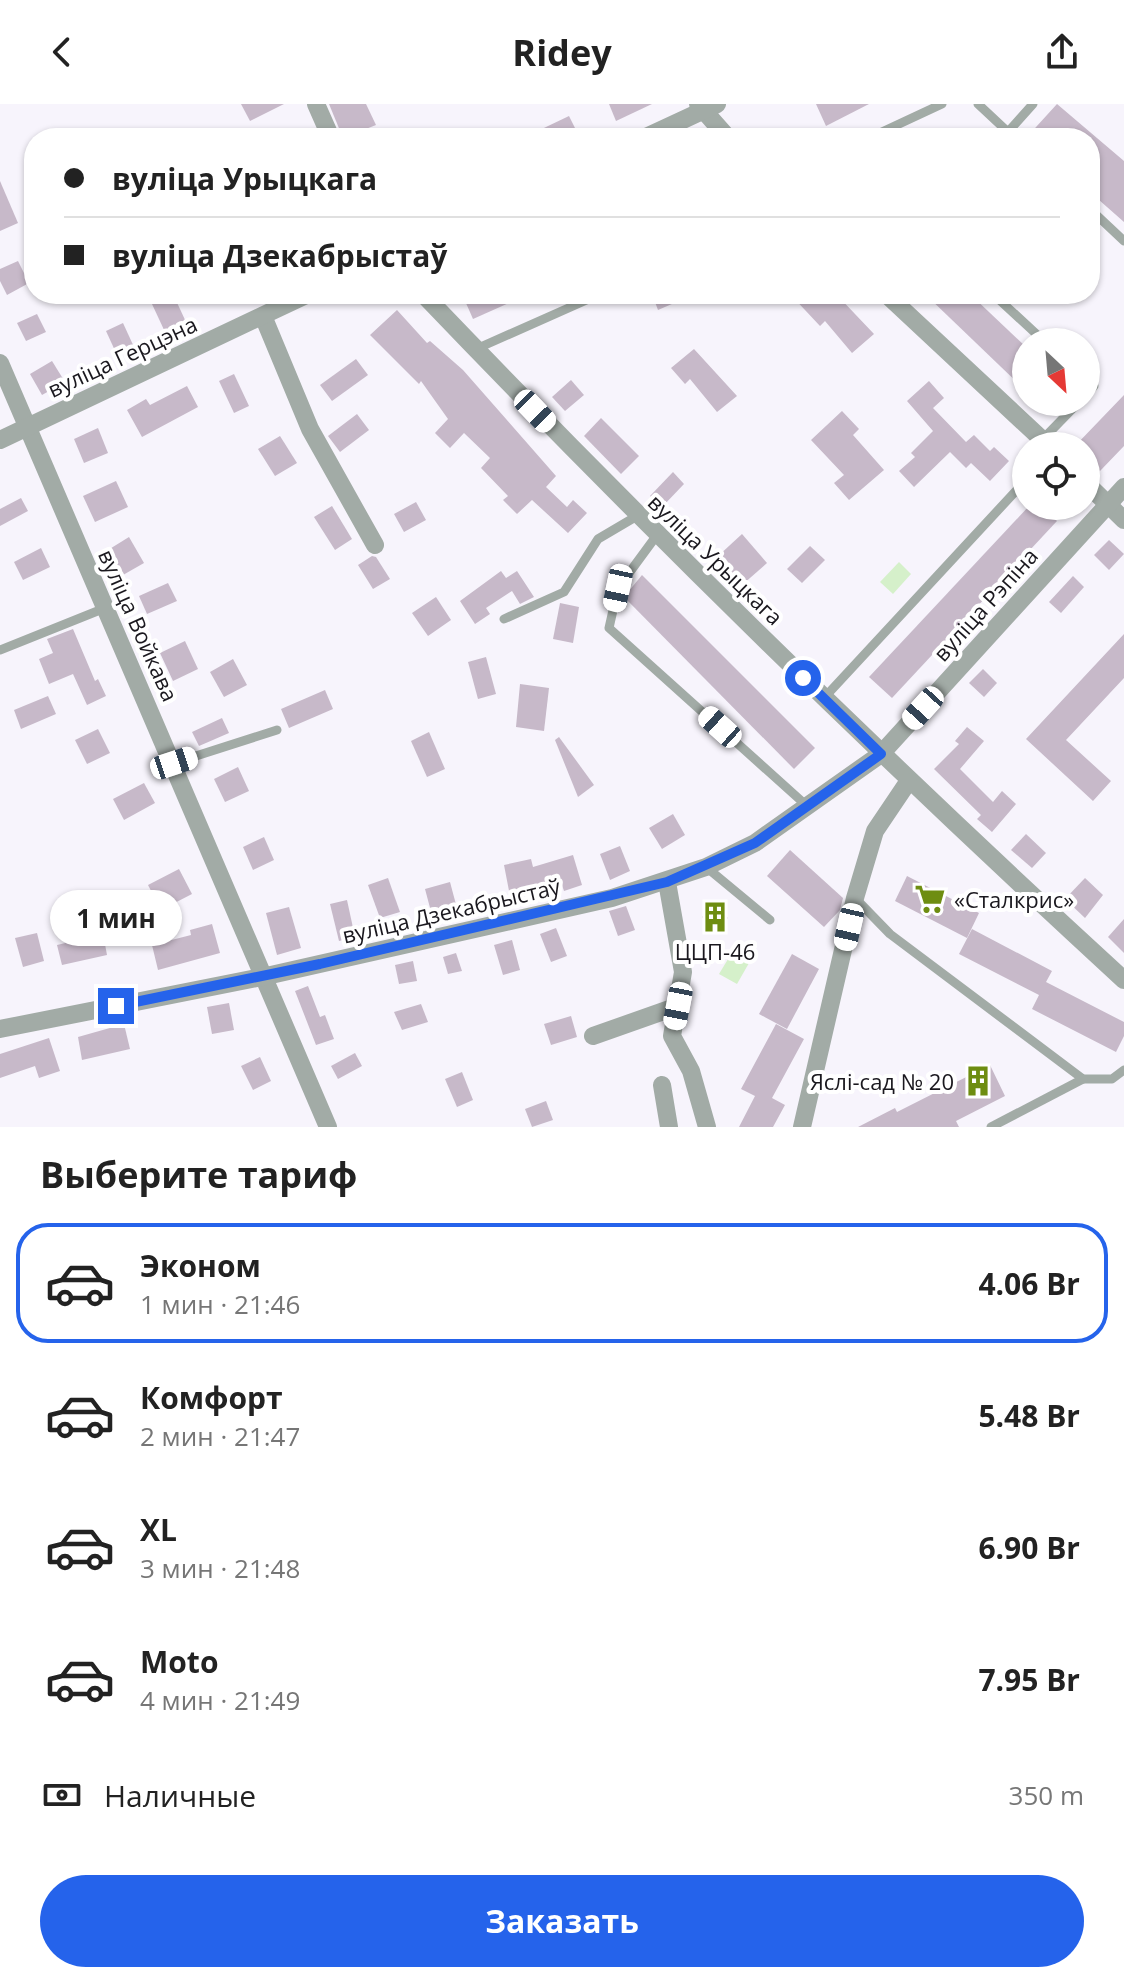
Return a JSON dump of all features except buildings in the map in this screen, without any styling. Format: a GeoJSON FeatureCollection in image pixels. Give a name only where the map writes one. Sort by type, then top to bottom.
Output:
{"type":"FeatureCollection","features":[{"type":"Feature","properties":{"kind":"street"},"geometry":{"type":"LineString","coordinates":[[316,104],[327,128]]}},
{"type":"Feature","properties":{"kind":"street"},"geometry":{"type":"LineString","coordinates":[[663,128],[706,106],[721,128]]}},
{"type":"Feature","properties":{"kind":"street","name":"вуліца Герцэна"},"geometry":{"type":"LineString","coordinates":[[0,440],[288,304]]}},
{"type":"Feature","properties":{"kind":"street","name":"вуліца Урыцкага"},"geometry":{"type":"LineString","coordinates":[[433,304],[637,516],[908,782],[1124,980]]}},
{"type":"Feature","properties":{"kind":"street"},"geometry":{"type":"LineString","coordinates":[[897,304],[1034,432]]}},
{"type":"Feature","properties":{"kind":"street"},"geometry":{"type":"LineString","coordinates":[[263,316],[310,429],[375,545]]}},
{"type":"Feature","properties":{"kind":"street","name":"вуліца Войкава"},"geometry":{"type":"LineString","coordinates":[[0,363],[328,1127]]}},
{"type":"Feature","properties":{"kind":"street","name":"вуліца Рэпіна"},"geometry":{"type":"LineString","coordinates":[[881,754],[1124,487]]}},
{"type":"Feature","properties":{"kind":"street"},"geometry":{"type":"LineString","coordinates":[[1100,497],[1124,520]]}},
{"type":"Feature","properties":{"kind":"street","name":"вуліца Дзекабрыстаў"},"geometry":{"type":"LineString","coordinates":[[0,1029],[262,977],[667,882],[755,843],[881,754]]}},
{"type":"Feature","properties":{"kind":"street"},"geometry":{"type":"LineString","coordinates":[[802,1127],[855,898],[875,831],[908,782]]}},
{"type":"Feature","properties":{"kind":"street"},"geometry":{"type":"LineString","coordinates":[[667,882],[683,972],[672,1036],[691,1071],[707,1127]]}},
{"type":"Feature","properties":{"kind":"street"},"geometry":{"type":"LineString","coordinates":[[593,1036],[678,1006]]}},
{"type":"Feature","properties":{"kind":"street"},"geometry":{"type":"LineString","coordinates":[[662,1085],[669,1127]]}},
{"type":"Feature","properties":{"kind":"lane"},"geometry":{"type":"LineString","coordinates":[[890,128],[942,104]]}},
{"type":"Feature","properties":{"kind":"lane"},"geometry":{"type":"LineString","coordinates":[[978,104],[1004,128]]}},
{"type":"Feature","properties":{"kind":"lane"},"geometry":{"type":"LineString","coordinates":[[1016,128],[1033,104]]}},
{"type":"Feature","properties":{"kind":"lane"},"geometry":{"type":"LineString","coordinates":[[1100,218],[1124,241]]}},
{"type":"Feature","properties":{"kind":"lane"},"geometry":{"type":"LineString","coordinates":[[476,349],[577,304]]}},
{"type":"Feature","properties":{"kind":"lane"},"geometry":{"type":"LineString","coordinates":[[1004,304],[1030,328]]}},
{"type":"Feature","properties":{"kind":"lane"},"geometry":{"type":"LineString","coordinates":[[1055,432],[1068,416]]}},
{"type":"Feature","properties":{"kind":"lane"},"geometry":{"type":"LineString","coordinates":[[824,698],[1012,495]]}},
{"type":"Feature","properties":{"kind":"lane"},"geometry":{"type":"LineString","coordinates":[[504,619],[564,592],[598,539],[637,516]]}},
{"type":"Feature","properties":{"kind":"lane"},"geometry":{"type":"LineString","coordinates":[[657,535],[618,588],[609,628],[808,807]]}},
{"type":"Feature","properties":{"kind":"lane"},"geometry":{"type":"LineString","coordinates":[[0,650],[105,608]]}},
{"type":"Feature","properties":{"kind":"lane"},"geometry":{"type":"LineString","coordinates":[[174,763],[277,730]]}},
{"type":"Feature","properties":{"kind":"lane"},"geometry":{"type":"LineString","coordinates":[[706,867],[770,920]]}},
{"type":"Feature","properties":{"kind":"lane"},"geometry":{"type":"LineString","coordinates":[[855,898],[890,934],[1083,1079]]}},
{"type":"Feature","properties":{"kind":"lane"},"geometry":{"type":"LineString","coordinates":[[991,1127],[1083,1079],[1112,1079],[1124,1070]]}},
{"type":"Feature","properties":{"kind":"green space"},"geometry":{"type":"Polygon","coordinates":[[[899,562],[911,574],[893,594],[880,582],[899,562]]]}},
{"type":"Feature","properties":{"kind":"green space"},"geometry":{"type":"Polygon","coordinates":[[[736,946],[753,956],[737,984],[719,974],[736,946]]]}},
{"type":"Feature","properties":{"kind":"place","name":"«Сталкрис»"},"geometry":{"type":"Point","coordinates":[930,899]}},
{"type":"Feature","properties":{"kind":"place","name":"ЦЦП-46"},"geometry":{"type":"Point","coordinates":[715,917]}},
{"type":"Feature","properties":{"kind":"place","name":"Яслі-сад № 20"},"geometry":{"type":"Point","coordinates":[978,1081]}},
{"type":"Feature","properties":{"kind":"route"},"geometry":{"type":"LineString","coordinates":[[116,1006],[262,977],[612,898],[706,867],[755,843],[881,754],[803,678]]}}]}
